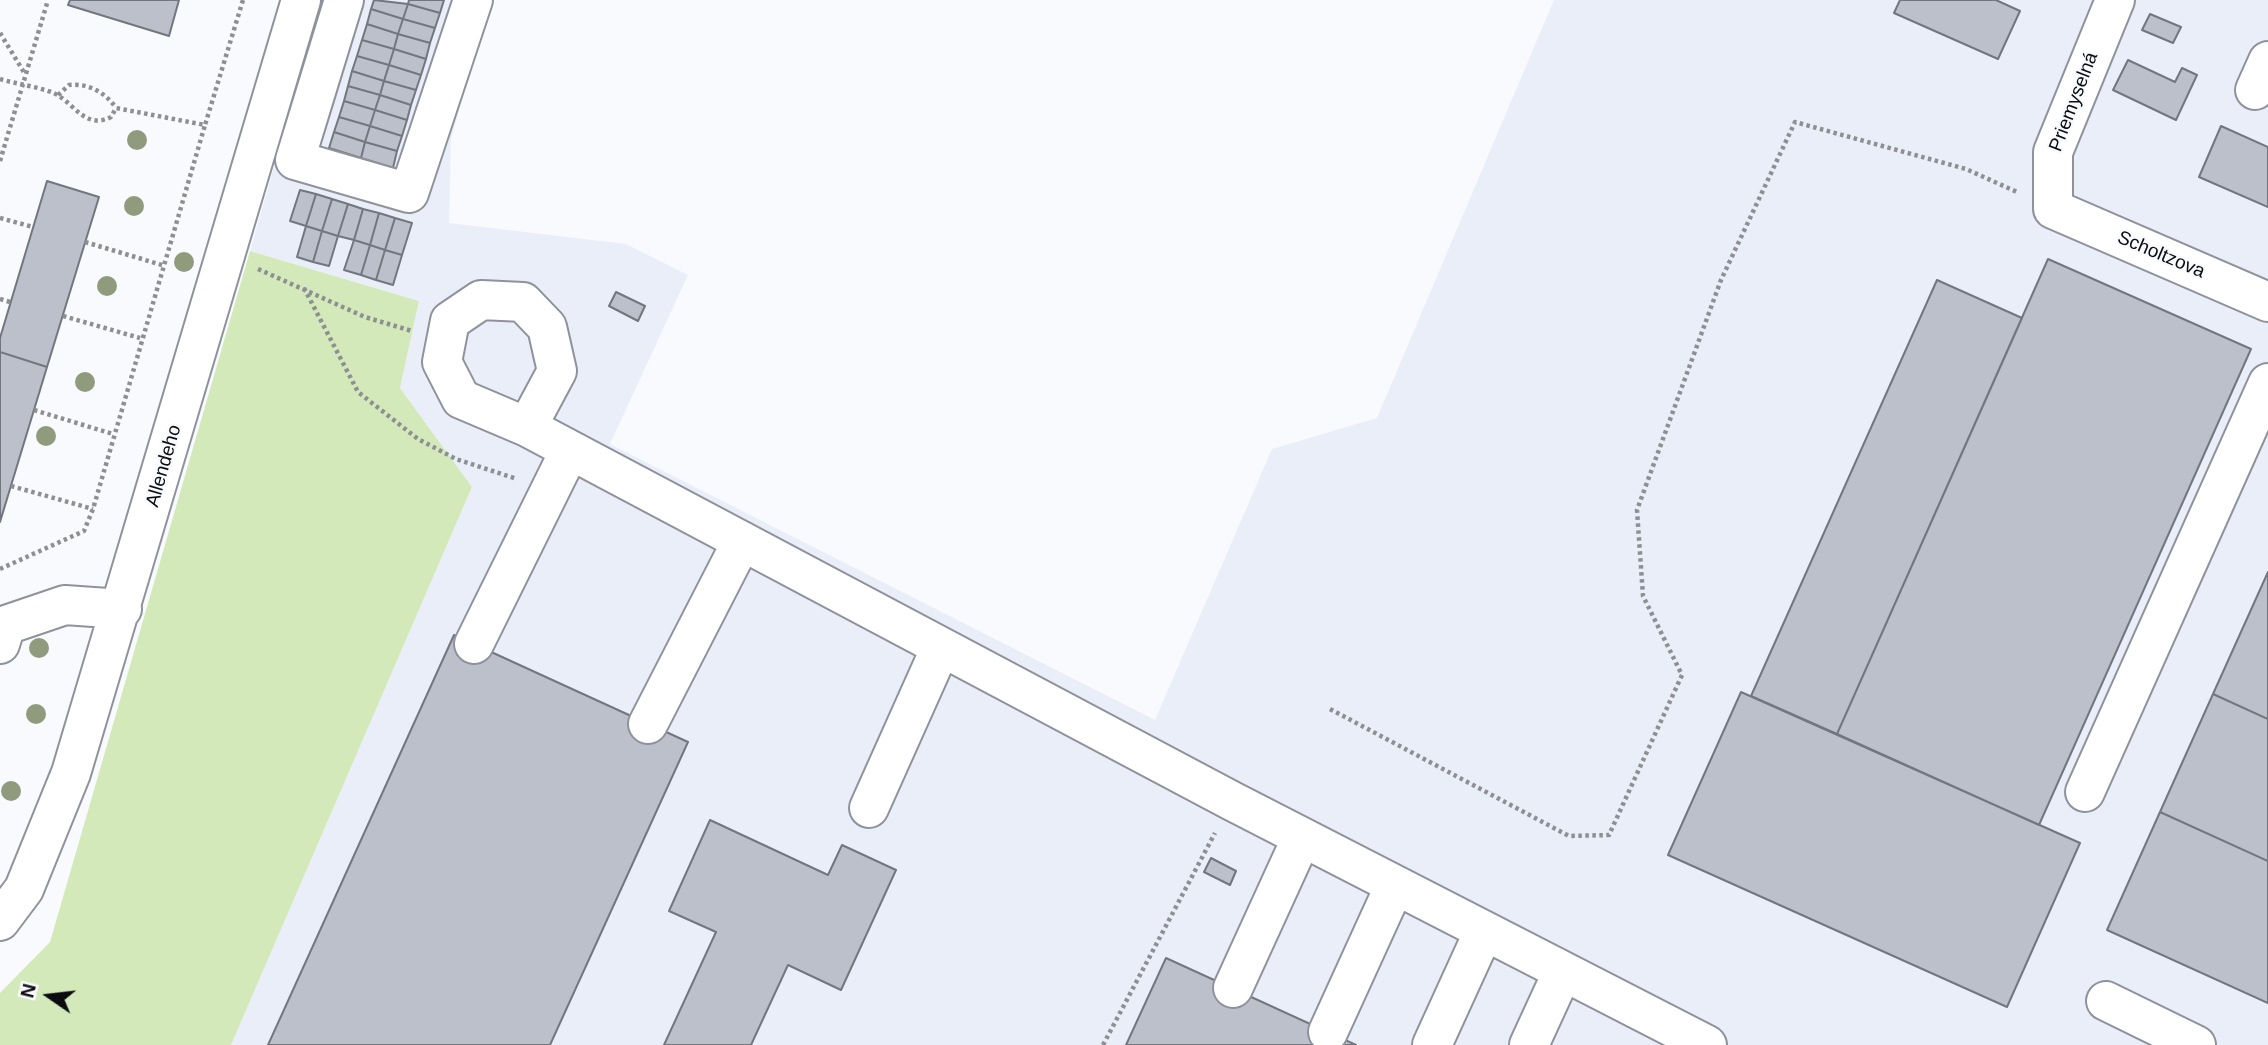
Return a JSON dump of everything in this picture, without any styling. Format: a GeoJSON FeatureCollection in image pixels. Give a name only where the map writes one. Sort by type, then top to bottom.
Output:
{"type":"FeatureCollection","features":[{"type":"Feature","properties":{"kind":"street","name":"Allendeho"},"geometry":{"type":"LineString","coordinates":[[0,921],[24,889],[71,773],[122,609],[301,0]]}},
{"type":"Feature","properties":{"kind":"street"},"geometry":{"type":"LineString","coordinates":[[295,160],[344,0]]}},
{"type":"Feature","properties":{"kind":"street"},"geometry":{"type":"LineString","coordinates":[[253,165],[295,160],[408,192],[473,0]]}},
{"type":"Feature","properties":{"kind":"street","name":"Priemyselná"},"geometry":{"type":"LineString","coordinates":[[2053,209],[2053,152],[2115,0]]}},
{"type":"Feature","properties":{"kind":"street","name":"Scholtzova"},"geometry":{"type":"LineString","coordinates":[[2053,209],[2268,302]]}},
{"type":"Feature","properties":{"kind":"street"},"geometry":{"type":"LineString","coordinates":[[527,427],[557,371],[547,327],[523,302],[481,300],[450,321],[442,362],[461,399],[527,427],[1232,801],[1563,971],[1645,1031],[1707,1045]]}},
{"type":"Feature","properties":{"kind":"street"},"geometry":{"type":"LineString","coordinates":[[2085,792],[2268,383]]}},
{"type":"Feature","properties":{"kind":"street"},"geometry":{"type":"LineString","coordinates":[[474,644],[570,450]]}},
{"type":"Feature","properties":{"kind":"street"},"geometry":{"type":"LineString","coordinates":[[648,723],[742,541]]}},
{"type":"Feature","properties":{"kind":"street"},"geometry":{"type":"LineString","coordinates":[[0,644],[6,625],[65,605],[122,609]]}},
{"type":"Feature","properties":{"kind":"street"},"geometry":{"type":"LineString","coordinates":[[869,808],[941,647]]}},
{"type":"Feature","properties":{"kind":"street"},"geometry":{"type":"LineString","coordinates":[[1233,988],[1303,837]]}},
{"type":"Feature","properties":{"kind":"street"},"geometry":{"type":"LineString","coordinates":[[1328,1032],[1395,885]]}},
{"type":"Feature","properties":{"kind":"street"},"geometry":{"type":"LineString","coordinates":[[1432,1045],[1484,931]]}},
{"type":"Feature","properties":{"kind":"street"},"geometry":{"type":"LineString","coordinates":[[1529,1045],[1563,971]]}},
{"type":"Feature","properties":{"kind":"street"},"geometry":{"type":"LineString","coordinates":[[2106,1001],[2196,1045]]}},
{"type":"Feature","properties":{"kind":"path"},"geometry":{"type":"LineString","coordinates":[[0,161],[48,0]]}},
{"type":"Feature","properties":{"kind":"path"},"geometry":{"type":"LineString","coordinates":[[0,569],[84,531],[93,509],[140,338],[243,0]]}},
{"type":"Feature","properties":{"kind":"path"},"geometry":{"type":"LineString","coordinates":[[0,33],[25,74]]}},
{"type":"Feature","properties":{"kind":"path"},"geometry":{"type":"LineString","coordinates":[[0,79],[58,95],[72,110],[95,121],[111,117],[116,108]]}},
{"type":"Feature","properties":{"kind":"path"},"geometry":{"type":"LineString","coordinates":[[58,95],[69,85],[88,86],[105,96],[116,108],[205,125]]}},
{"type":"Feature","properties":{"kind":"path"},"geometry":{"type":"LineString","coordinates":[[1330,709],[1569,836],[1609,835],[1682,675],[1643,596],[1637,510],[1721,280],[1795,122],[1966,169],[2053,209]]}},
{"type":"Feature","properties":{"kind":"path"},"geometry":{"type":"LineString","coordinates":[[0,218],[33,227]]}},
{"type":"Feature","properties":{"kind":"path"},"geometry":{"type":"LineString","coordinates":[[85,242],[162,265]]}},
{"type":"Feature","properties":{"kind":"path"},"geometry":{"type":"LineString","coordinates":[[226,256],[365,317],[446,341]]}},
{"type":"Feature","properties":{"kind":"path"},"geometry":{"type":"LineString","coordinates":[[304,288],[358,392],[418,439],[456,459],[551,488]]}},
{"type":"Feature","properties":{"kind":"path"},"geometry":{"type":"LineString","coordinates":[[0,299],[10,302]]}},
{"type":"Feature","properties":{"kind":"path"},"geometry":{"type":"LineString","coordinates":[[63,316],[140,338]]}},
{"type":"Feature","properties":{"kind":"path"},"geometry":{"type":"LineString","coordinates":[[34,410],[113,434]]}},
{"type":"Feature","properties":{"kind":"path"},"geometry":{"type":"LineString","coordinates":[[11,486],[93,509]]}},
{"type":"Feature","properties":{"kind":"path"},"geometry":{"type":"LineString","coordinates":[[1103,1045],[1232,801]]}},
{"type":"Feature","properties":{"kind":"shaded area"},"geometry":{"type":"Polygon","coordinates":[[[322,0],[492,0],[451,138],[449,223],[626,244],[688,275],[610,444],[1155,720],[1272,449],[1377,418],[1554,0],[2268,0],[2268,1045],[231,1045],[472,487],[400,388],[419,301],[250,251],[322,0]]]}},
{"type":"Feature","properties":{"kind":"green space"},"geometry":{"type":"Polygon","coordinates":[[[250,251],[419,301],[400,388],[472,487],[231,1045],[0,1045],[0,993],[50,942],[250,251]]]}},
{"type":"Feature","properties":{"kind":"building"},"geometry":{"type":"Polygon","coordinates":[[[70,0],[179,0],[169,36],[68,5],[70,0]]]}},
{"type":"Feature","properties":{"kind":"building"},"geometry":{"type":"Polygon","coordinates":[[[374,0],[408,4],[403,19],[371,9],[374,0]]]}},
{"type":"Feature","properties":{"kind":"building"},"geometry":{"type":"Polygon","coordinates":[[[409,0],[444,0],[440,13],[408,4],[409,0]]]}},
{"type":"Feature","properties":{"kind":"building"},"geometry":{"type":"Polygon","coordinates":[[[1900,0],[1996,0],[2020,11],[1998,59],[1894,13],[1900,0]]]}},
{"type":"Feature","properties":{"kind":"building"},"geometry":{"type":"Polygon","coordinates":[[[408,4],[440,13],[435,28],[403,19],[408,4]]]}},
{"type":"Feature","properties":{"kind":"building"},"geometry":{"type":"Polygon","coordinates":[[[371,9],[403,19],[398,34],[367,24],[371,9]]]}},
{"type":"Feature","properties":{"kind":"building"},"geometry":{"type":"Polygon","coordinates":[[[2150,14],[2181,27],[2173,43],[2142,30],[2150,14]]]}},
{"type":"Feature","properties":{"kind":"building"},"geometry":{"type":"Polygon","coordinates":[[[403,19],[435,28],[430,43],[398,34],[403,19]]]}},
{"type":"Feature","properties":{"kind":"building"},"geometry":{"type":"Polygon","coordinates":[[[367,24],[398,34],[394,49],[362,40],[367,24]]]}},
{"type":"Feature","properties":{"kind":"building"},"geometry":{"type":"Polygon","coordinates":[[[398,34],[430,43],[426,59],[394,49],[398,34]]]}},
{"type":"Feature","properties":{"kind":"building"},"geometry":{"type":"Polygon","coordinates":[[[362,40],[394,49],[389,65],[357,56],[362,40]]]}},
{"type":"Feature","properties":{"kind":"building"},"geometry":{"type":"Polygon","coordinates":[[[394,49],[426,59],[421,75],[389,65],[394,49]]]}},
{"type":"Feature","properties":{"kind":"building"},"geometry":{"type":"Polygon","coordinates":[[[357,56],[389,65],[384,81],[352,71],[357,56]]]}},
{"type":"Feature","properties":{"kind":"building"},"geometry":{"type":"Polygon","coordinates":[[[2128,60],[2175,82],[2182,68],[2197,75],[2176,120],[2113,90],[2128,60]]]}},
{"type":"Feature","properties":{"kind":"building"},"geometry":{"type":"Polygon","coordinates":[[[389,65],[421,75],[416,90],[384,81],[389,65]]]}},
{"type":"Feature","properties":{"kind":"building"},"geometry":{"type":"Polygon","coordinates":[[[352,71],[384,81],[380,95],[348,86],[352,71]]]}},
{"type":"Feature","properties":{"kind":"building"},"geometry":{"type":"Polygon","coordinates":[[[384,81],[416,90],[411,105],[380,95],[384,81]]]}},
{"type":"Feature","properties":{"kind":"building"},"geometry":{"type":"Polygon","coordinates":[[[348,86],[380,95],[375,110],[344,101],[348,86]]]}},
{"type":"Feature","properties":{"kind":"building"},"geometry":{"type":"Polygon","coordinates":[[[380,95],[411,105],[407,120],[375,110],[380,95]]]}},
{"type":"Feature","properties":{"kind":"building"},"geometry":{"type":"Polygon","coordinates":[[[344,101],[375,110],[370,126],[339,117],[344,101]]]}},
{"type":"Feature","properties":{"kind":"building"},"geometry":{"type":"Polygon","coordinates":[[[375,110],[407,120],[402,136],[370,126],[375,110]]]}},
{"type":"Feature","properties":{"kind":"building"},"geometry":{"type":"Polygon","coordinates":[[[339,117],[370,126],[365,142],[334,132],[339,117]]]}},
{"type":"Feature","properties":{"kind":"building"},"geometry":{"type":"Polygon","coordinates":[[[370,126],[402,136],[397,151],[365,142],[370,126]]]}},
{"type":"Feature","properties":{"kind":"building"},"geometry":{"type":"Polygon","coordinates":[[[2221,126],[2268,147],[2268,207],[2199,177],[2221,126]]]}},
{"type":"Feature","properties":{"kind":"building"},"geometry":{"type":"Polygon","coordinates":[[[334,132],[365,142],[361,158],[329,148],[334,132]]]}},
{"type":"Feature","properties":{"kind":"building"},"geometry":{"type":"Polygon","coordinates":[[[365,142],[397,151],[393,168],[361,158],[365,142]]]}},
{"type":"Feature","properties":{"kind":"building"},"geometry":{"type":"Polygon","coordinates":[[[47,181],[99,197],[47,367],[0,352],[0,338],[47,181]]]}},
{"type":"Feature","properties":{"kind":"building"},"geometry":{"type":"Polygon","coordinates":[[[300,190],[316,194],[306,226],[290,221],[300,190]]]}},
{"type":"Feature","properties":{"kind":"building"},"geometry":{"type":"Polygon","coordinates":[[[316,194],[332,199],[322,231],[306,226],[316,194]]]}},
{"type":"Feature","properties":{"kind":"building"},"geometry":{"type":"Polygon","coordinates":[[[332,199],[348,204],[338,236],[322,231],[332,199]]]}},
{"type":"Feature","properties":{"kind":"building"},"geometry":{"type":"Polygon","coordinates":[[[348,204],[363,209],[354,240],[338,236],[348,204]]]}},
{"type":"Feature","properties":{"kind":"building"},"geometry":{"type":"Polygon","coordinates":[[[363,209],[379,213],[370,245],[354,240],[363,209]]]}},
{"type":"Feature","properties":{"kind":"building"},"geometry":{"type":"Polygon","coordinates":[[[379,213],[395,218],[385,250],[370,245],[379,213]]]}},
{"type":"Feature","properties":{"kind":"building"},"geometry":{"type":"Polygon","coordinates":[[[395,218],[412,223],[402,255],[385,250],[395,218]]]}},
{"type":"Feature","properties":{"kind":"building"},"geometry":{"type":"Polygon","coordinates":[[[306,226],[322,231],[313,262],[297,257],[306,226]]]}},
{"type":"Feature","properties":{"kind":"building"},"geometry":{"type":"Polygon","coordinates":[[[322,231],[338,236],[329,266],[313,262],[322,231]]]}},
{"type":"Feature","properties":{"kind":"building"},"geometry":{"type":"Polygon","coordinates":[[[354,240],[370,245],[361,275],[344,270],[354,240]]]}},
{"type":"Feature","properties":{"kind":"building"},"geometry":{"type":"Polygon","coordinates":[[[370,245],[385,250],[376,280],[361,275],[370,245]]]}},
{"type":"Feature","properties":{"kind":"building"},"geometry":{"type":"Polygon","coordinates":[[[385,250],[402,255],[393,285],[376,280],[385,250]]]}},
{"type":"Feature","properties":{"kind":"building"},"geometry":{"type":"Polygon","coordinates":[[[2048,259],[2251,349],[2039,825],[1837,734],[2048,259]]]}},
{"type":"Feature","properties":{"kind":"building"},"geometry":{"type":"Polygon","coordinates":[[[1937,280],[2022,318],[1837,734],[1751,696],[1937,280]]]}},
{"type":"Feature","properties":{"kind":"building"},"geometry":{"type":"Polygon","coordinates":[[[616,292],[645,306],[638,321],[609,306],[616,292]]]}},
{"type":"Feature","properties":{"kind":"building"},"geometry":{"type":"Polygon","coordinates":[[[0,352],[47,367],[0,522],[0,352]]]}},
{"type":"Feature","properties":{"kind":"building"},"geometry":{"type":"Polygon","coordinates":[[[2268,572],[2268,719],[2213,694],[2268,572]]]}},
{"type":"Feature","properties":{"kind":"building"},"geometry":{"type":"Polygon","coordinates":[[[454,635],[688,742],[550,1045],[268,1045],[454,635]]]}},
{"type":"Feature","properties":{"kind":"building"},"geometry":{"type":"Polygon","coordinates":[[[1741,692],[2080,843],[2007,1007],[1668,855],[1741,692]]]}},
{"type":"Feature","properties":{"kind":"building"},"geometry":{"type":"Polygon","coordinates":[[[2213,694],[2268,719],[2268,861],[2160,812],[2213,694]]]}},
{"type":"Feature","properties":{"kind":"building"},"geometry":{"type":"Polygon","coordinates":[[[2160,812],[2268,861],[2268,1003],[2107,930],[2160,812]]]}},
{"type":"Feature","properties":{"kind":"building"},"geometry":{"type":"Polygon","coordinates":[[[710,820],[828,875],[842,845],[896,870],[841,990],[788,965],[751,1045],[664,1045],[716,932],[669,911],[710,820]]]}},
{"type":"Feature","properties":{"kind":"building"},"geometry":{"type":"Polygon","coordinates":[[[1211,858],[1236,871],[1230,885],[1204,872],[1211,858]]]}},
{"type":"Feature","properties":{"kind":"building"},"geometry":{"type":"Polygon","coordinates":[[[1166,958],[1356,1045],[1126,1045],[1166,958]]]}}]}
